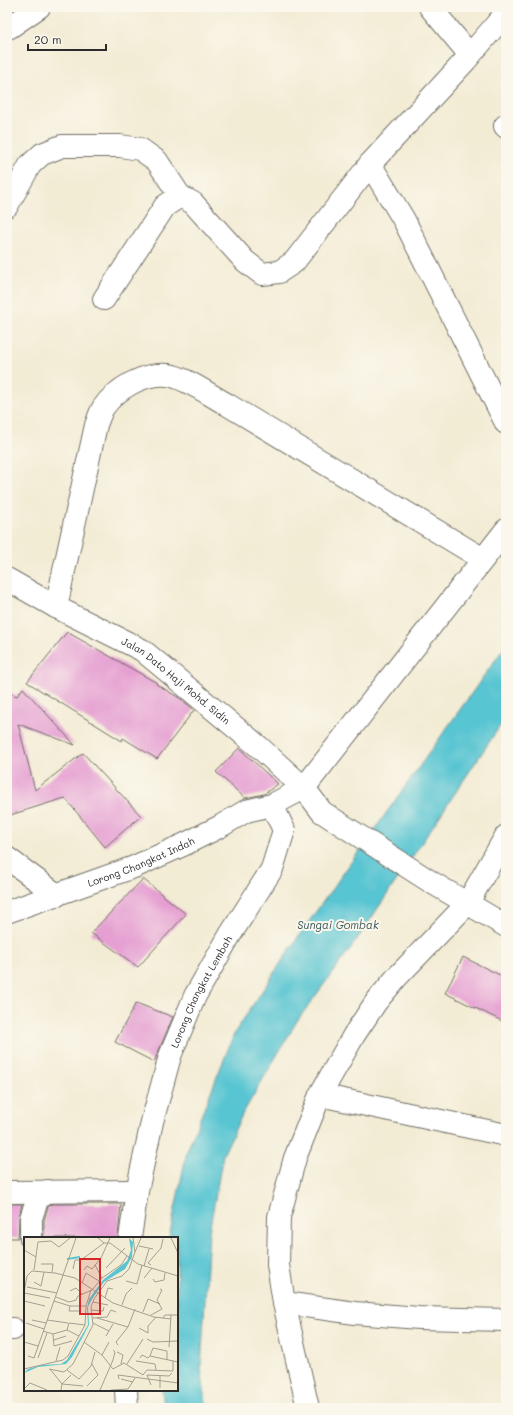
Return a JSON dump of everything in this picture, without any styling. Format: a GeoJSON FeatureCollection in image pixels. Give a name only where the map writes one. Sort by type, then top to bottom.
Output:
{"type":"FeatureCollection","features":[{"type":"Feature","properties":{"kind":"street"},"geometry":{"type":"LineString","coordinates":[[7,28],[39,7]]}},
{"type":"Feature","properties":{"kind":"street"},"geometry":{"type":"LineString","coordinates":[[430,7],[470,56]]}},
{"type":"Feature","properties":{"kind":"street"},"geometry":{"type":"LineString","coordinates":[[7,206],[30,165],[42,154],[62,146],[120,146],[140,149],[157,161],[180,196],[193,203],[245,262],[262,274],[279,272],[294,262],[370,164],[470,56],[506,13]]}},
{"type":"Feature","properties":{"kind":"street"},"geometry":{"type":"LineString","coordinates":[[370,164],[404,220],[506,423]]}},
{"type":"Feature","properties":{"kind":"street"},"geometry":{"type":"LineString","coordinates":[[104,299],[165,206],[180,196]]}},
{"type":"Feature","properties":{"kind":"street"},"geometry":{"type":"LineString","coordinates":[[56,607],[96,425],[102,409],[124,387],[138,380],[158,376],[168,375],[188,383],[483,559]]}},
{"type":"Feature","properties":{"kind":"street"},"geometry":{"type":"LineString","coordinates":[[304,788],[506,530]]}},
{"type":"Feature","properties":{"kind":"street","name":"Jalan Dato Haji Mohd. Sidin"},"geometry":{"type":"LineString","coordinates":[[7,579],[56,607],[142,650],[259,747],[304,788],[322,812],[467,904]]}},
{"type":"Feature","properties":{"kind":"street","name":"Lorong Changkat Indah"},"geometry":{"type":"LineString","coordinates":[[7,912],[134,867],[183,845],[246,811],[272,806],[304,788]]}},
{"type":"Feature","properties":{"kind":"street","name":"Lorong Changkat Lembah"},"geometry":{"type":"LineString","coordinates":[[130,1237],[137,1191],[152,1122],[172,1050],[195,996],[230,935],[272,869],[284,830],[272,806]]}},
{"type":"Feature","properties":{"kind":"street"},"geometry":{"type":"LineString","coordinates":[[308,1408],[284,1303],[278,1264],[279,1217],[295,1158],[320,1095],[354,1035],[376,1002],[396,978],[467,904],[506,836]]}},
{"type":"Feature","properties":{"kind":"street"},"geometry":{"type":"LineString","coordinates":[[7,858],[56,895]]}},
{"type":"Feature","properties":{"kind":"street"},"geometry":{"type":"LineString","coordinates":[[467,904],[506,926]]}},
{"type":"Feature","properties":{"kind":"street"},"geometry":{"type":"LineString","coordinates":[[320,1095],[506,1135]]}},
{"type":"Feature","properties":{"kind":"street"},"geometry":{"type":"LineString","coordinates":[[30,1237],[30,1218],[37,1200],[47,1191]]}},
{"type":"Feature","properties":{"kind":"street"},"geometry":{"type":"LineString","coordinates":[[7,1192],[137,1191]]}},
{"type":"Feature","properties":{"kind":"street"},"geometry":{"type":"LineString","coordinates":[[284,1303],[355,1313],[419,1318],[506,1320]]}},
{"type":"Feature","properties":{"kind":"street"},"geometry":{"type":"LineString","coordinates":[[126,1391],[127,1408]]}},
{"type":"Feature","properties":{"kind":"water","name":"Sungai Gombak"},"geometry":{"type":"Polygon","coordinates":[[[506,645],[506,717],[358,938],[297,1021],[242,1115],[223,1155],[209,1232],[201,1369],[207,1408],[164,1408],[162,1391],[178,1391],[178,1237],[169,1237],[187,1151],[235,1032],[300,934],[506,645]]]}},
{"type":"Feature","properties":{"kind":"building"},"geometry":{"type":"Polygon","coordinates":[[[67,632],[157,683],[156,684],[181,699],[194,710],[157,759],[123,738],[122,741],[27,682],[67,632]]]}},
{"type":"Feature","properties":{"kind":"building"},"geometry":{"type":"Polygon","coordinates":[[[23,688],[75,745],[18,724],[35,790],[83,753],[141,816],[105,847],[65,798],[7,816],[7,692],[17,696],[23,688]]]}},
{"type":"Feature","properties":{"kind":"building"},"geometry":{"type":"Polygon","coordinates":[[[239,748],[278,784],[264,794],[245,798],[216,772],[239,748]]]}},
{"type":"Feature","properties":{"kind":"building"},"geometry":{"type":"Polygon","coordinates":[[[143,879],[186,914],[138,967],[91,933],[143,879]]]}},
{"type":"Feature","properties":{"kind":"building"},"geometry":{"type":"Polygon","coordinates":[[[463,957],[506,978],[506,1023],[445,993],[463,957]]]}},
{"type":"Feature","properties":{"kind":"building"},"geometry":{"type":"Polygon","coordinates":[[[136,1003],[173,1017],[154,1062],[115,1042],[136,1003]]]}},
{"type":"Feature","properties":{"kind":"building"},"geometry":{"type":"Polygon","coordinates":[[[7,1204],[22,1204],[19,1218],[18,1238],[7,1238],[7,1204]]]}},
{"type":"Feature","properties":{"kind":"building"},"geometry":{"type":"Polygon","coordinates":[[[51,1204],[121,1204],[118,1237],[44,1237],[44,1220],[48,1207],[51,1204]]]}}]}
